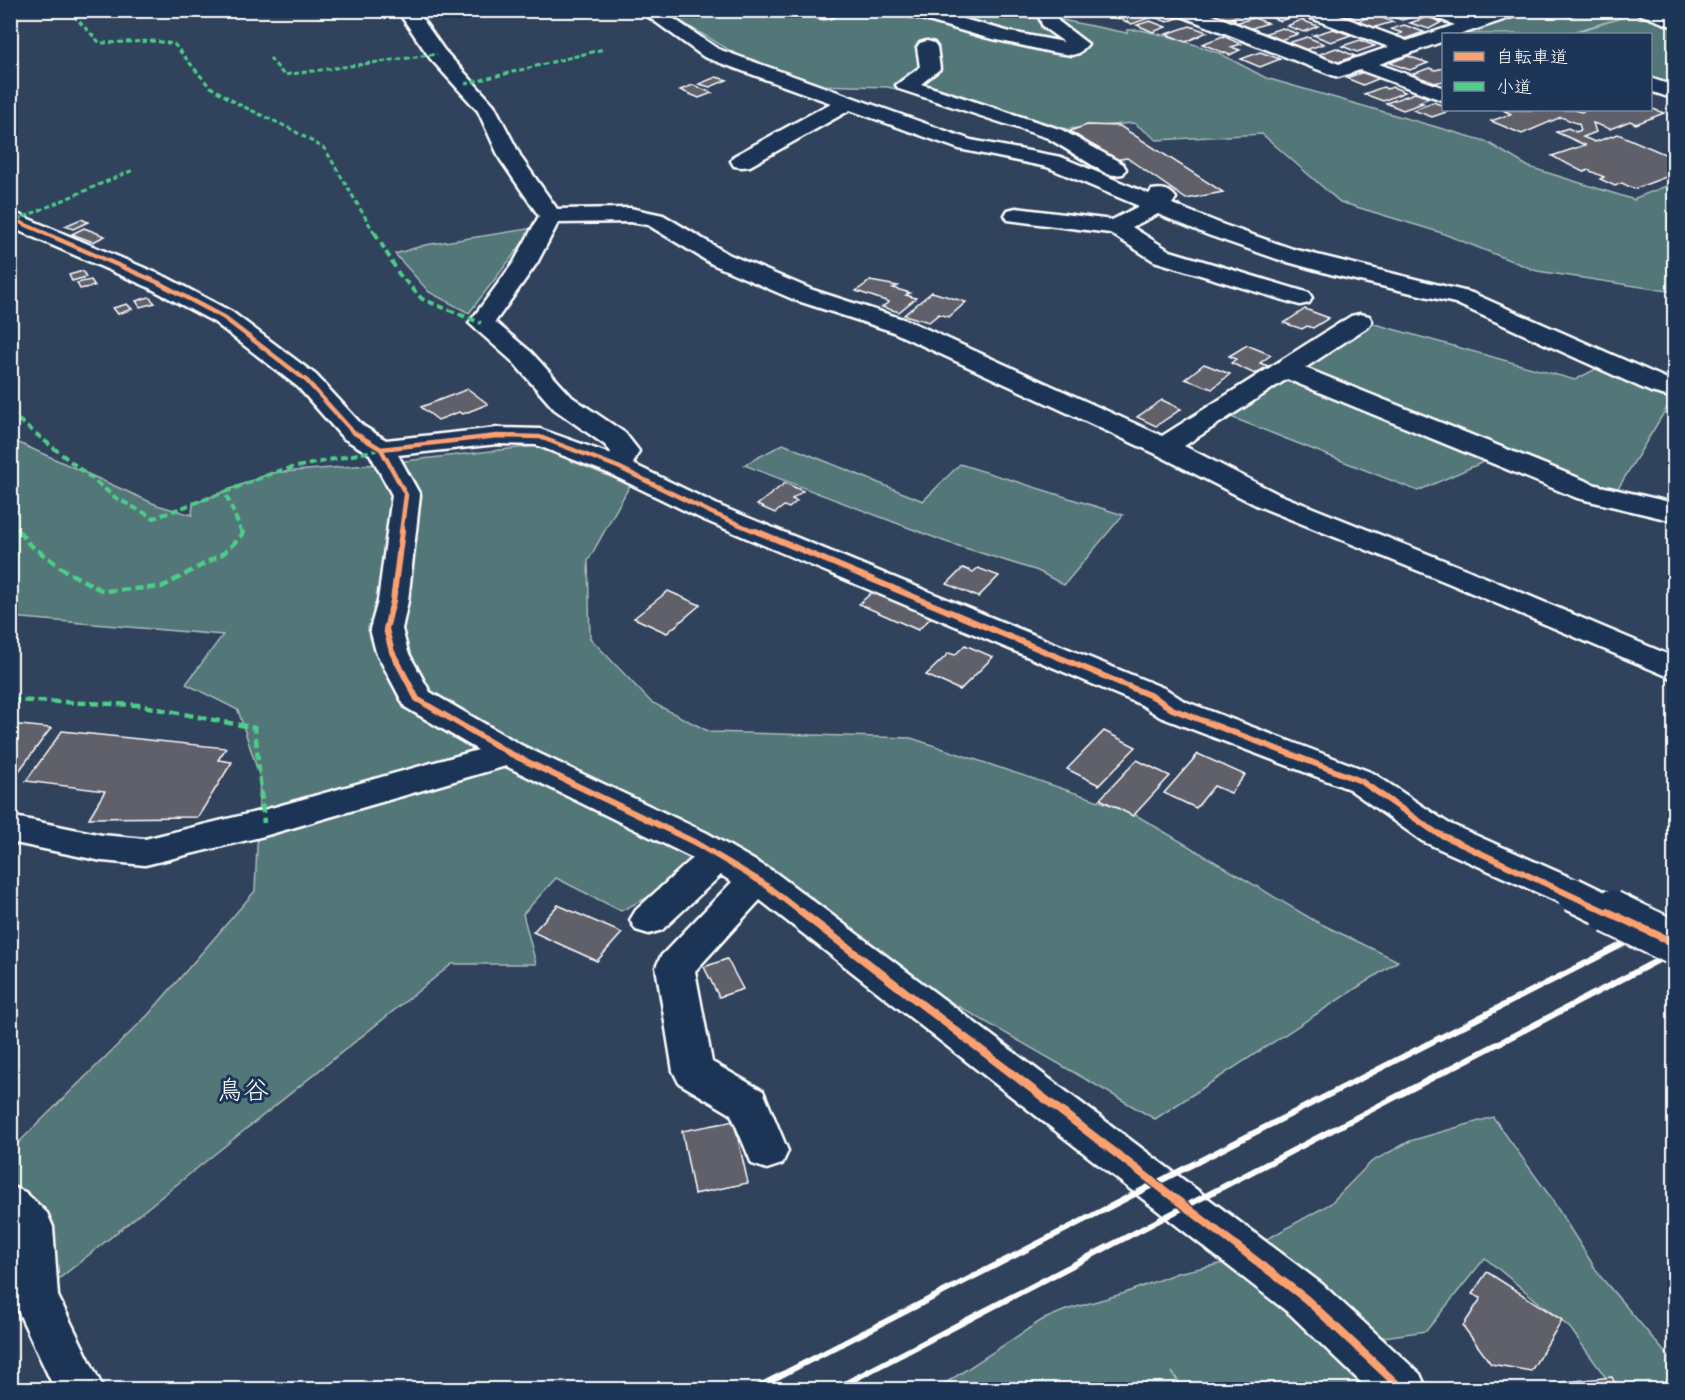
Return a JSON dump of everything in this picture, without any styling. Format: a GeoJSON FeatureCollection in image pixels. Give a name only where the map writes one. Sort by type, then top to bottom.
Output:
{"type":"FeatureCollection","features":[{"type":"Feature","properties":{"kind":"street"},"geometry":{"type":"LineString","coordinates":[[406,10],[437,54],[487,109],[511,159],[550,216]]}},
{"type":"Feature","properties":{"kind":"street"},"geometry":{"type":"LineString","coordinates":[[648,10],[711,53],[966,145],[1053,162],[1216,230],[1285,254],[1342,270],[1463,298],[1660,386],[1674,390]]}},
{"type":"Feature","properties":{"kind":"street"},"geometry":{"type":"LineString","coordinates":[[910,10],[989,34],[1033,44],[1072,49],[1079,44],[1050,23],[1047,14],[1055,10]]}},
{"type":"Feature","properties":{"kind":"street"},"geometry":{"type":"LineString","coordinates":[[1182,10],[1339,71],[1442,36]]}},
{"type":"Feature","properties":{"kind":"street"},"geometry":{"type":"LineString","coordinates":[[1306,10],[1408,48]]}},
{"type":"Feature","properties":{"kind":"street"},"geometry":{"type":"LineString","coordinates":[[1432,10],[1473,25]]}},
{"type":"Feature","properties":{"kind":"street"},"geometry":{"type":"LineString","coordinates":[[1450,33],[1515,10]]}},
{"type":"Feature","properties":{"kind":"street"},"geometry":{"type":"LineString","coordinates":[[1645,10],[1674,22]]}},
{"type":"Feature","properties":{"kind":"street"},"geometry":{"type":"LineString","coordinates":[[927,47],[930,69],[906,85],[1055,134],[1165,198],[1158,205],[1116,227]]}},
{"type":"Feature","properties":{"kind":"street"},"geometry":{"type":"LineString","coordinates":[[1361,64],[1442,95]]}},
{"type":"Feature","properties":{"kind":"street"},"geometry":{"type":"LineString","coordinates":[[1652,85],[1674,93]]}},
{"type":"Feature","properties":{"kind":"street"},"geometry":{"type":"LineString","coordinates":[[742,161],[847,103]]}},
{"type":"Feature","properties":{"kind":"street"},"geometry":{"type":"LineString","coordinates":[[550,216],[630,215],[655,220],[720,259],[804,295],[900,326],[1164,447],[1268,500],[1457,576],[1674,669]]}},
{"type":"Feature","properties":{"kind":"street"},"geometry":{"type":"LineString","coordinates":[[1016,215],[1116,227],[1162,256],[1300,298]]}},
{"type":"Feature","properties":{"kind":"street"},"geometry":{"type":"LineString","coordinates":[[550,216],[525,263],[481,322],[522,357],[563,403],[615,439],[625,451],[618,467]]}},
{"type":"Feature","properties":{"kind":"street"},"geometry":{"type":"LineString","coordinates":[[10,218],[158,282],[223,317],[307,381],[353,432],[381,449],[406,495],[393,601],[386,629],[392,651],[417,699],[509,753],[694,842],[757,879],[1306,1299],[1403,1389]]}},
{"type":"Feature","properties":{"kind":"street"},"geometry":{"type":"LineString","coordinates":[[1164,447],[1360,321]]}},
{"type":"Feature","properties":{"kind":"street"},"geometry":{"type":"LineString","coordinates":[[1285,369],[1587,492],[1674,512]]}},
{"type":"Feature","properties":{"kind":"street"},"geometry":{"type":"LineString","coordinates":[[381,449],[496,436],[540,437],[618,467],[712,513],[1143,693],[1172,709],[1361,782],[1435,832],[1674,943]]}},
{"type":"Feature","properties":{"kind":"street"},"geometry":{"type":"LineString","coordinates":[[10,829],[102,848],[145,852],[264,823],[509,753]]}},
{"type":"Feature","properties":{"kind":"street"},"geometry":{"type":"LineString","coordinates":[[649,920],[718,856]]}},
{"type":"Feature","properties":{"kind":"street"},"geometry":{"type":"LineString","coordinates":[[757,879],[675,967],[693,1071],[748,1103],[767,1151]]}},
{"type":"Feature","properties":{"kind":"street"},"geometry":{"type":"LineString","coordinates":[[10,1205],[31,1227],[35,1298],[80,1389]]}},
{"type":"Feature","properties":{"kind":"green space"},"geometry":{"type":"Polygon","coordinates":[[[1003,10],[1024,18],[1057,19],[1127,33],[1127,30],[1141,30],[1175,38],[1219,53],[1266,78],[1485,141],[1529,167],[1635,200],[1635,198],[1674,183],[1674,292],[1537,271],[1439,232],[1340,202],[1262,134],[1157,140],[1134,123],[1067,129],[1028,121],[998,109],[887,87],[817,85],[758,67],[663,11],[1003,10]]]}},
{"type":"Feature","properties":{"kind":"green space"},"geometry":{"type":"Polygon","coordinates":[[[1520,11],[1674,11],[1674,94],[1668,92],[1652,95],[1652,33],[1572,33],[1621,18],[1568,33],[1464,33],[1520,11]]]}},
{"type":"Feature","properties":{"kind":"green space"},"geometry":{"type":"Polygon","coordinates":[[[534,228],[469,313],[429,292],[395,254],[425,245],[534,228]]]}},
{"type":"Feature","properties":{"kind":"green space"},"geometry":{"type":"Polygon","coordinates":[[[1371,323],[1575,380],[1609,362],[1674,389],[1674,396],[1616,492],[1492,458],[1418,491],[1231,417],[1371,323]]]}},
{"type":"Feature","properties":{"kind":"green space"},"geometry":{"type":"Polygon","coordinates":[[[10,439],[157,505],[192,515],[193,504],[271,473],[379,464],[535,446],[630,485],[588,561],[590,638],[651,702],[710,732],[911,738],[1129,811],[1315,921],[1398,961],[1155,1119],[824,929],[739,869],[705,868],[621,911],[556,878],[523,914],[536,964],[452,964],[35,1298],[11,1240],[11,1150],[148,1015],[255,891],[260,778],[238,710],[186,684],[223,635],[11,617],[10,439]]]}},
{"type":"Feature","properties":{"kind":"green space"},"geometry":{"type":"Polygon","coordinates":[[[783,444],[923,501],[960,464],[1123,515],[1064,585],[1038,571],[946,542],[744,465],[783,444]]]}},
{"type":"Feature","properties":{"kind":"green space"},"geometry":{"type":"Polygon","coordinates":[[[1493,1117],[1549,1195],[1600,1276],[1674,1363],[1674,1389],[1614,1389],[1570,1328],[1485,1258],[1426,1331],[1376,1338],[1398,1389],[1184,1389],[1172,1372],[1182,1389],[935,1390],[1042,1320],[1177,1273],[1224,1263],[1330,1204],[1371,1162],[1410,1141],[1493,1117]]]}},
{"type":"Feature","properties":{"kind":"building"},"geometry":{"type":"Polygon","coordinates":[[[1119,10],[1149,18],[1132,24],[1112,16],[1117,14],[1113,12],[1119,10]]]}},
{"type":"Feature","properties":{"kind":"building"},"geometry":{"type":"Polygon","coordinates":[[[1137,10],[1158,10],[1178,18],[1167,22],[1137,10]]]}},
{"type":"Feature","properties":{"kind":"building"},"geometry":{"type":"Polygon","coordinates":[[[1222,10],[1238,10],[1245,13],[1231,18],[1235,20],[1229,22],[1213,14],[1222,10]]]}},
{"type":"Feature","properties":{"kind":"building"},"geometry":{"type":"Polygon","coordinates":[[[1281,10],[1299,15],[1280,21],[1266,15],[1281,10]]]}},
{"type":"Feature","properties":{"kind":"building"},"geometry":{"type":"Polygon","coordinates":[[[1334,10],[1365,12],[1345,18],[1330,12],[1334,10]]]}},
{"type":"Feature","properties":{"kind":"building"},"geometry":{"type":"Polygon","coordinates":[[[1389,10],[1412,10],[1406,12],[1415,16],[1402,20],[1382,13],[1389,10]]]}},
{"type":"Feature","properties":{"kind":"building"},"geometry":{"type":"Polygon","coordinates":[[[1550,10],[1588,10],[1569,17],[1549,11],[1550,10]]]}},
{"type":"Feature","properties":{"kind":"building"},"geometry":{"type":"Polygon","coordinates":[[[1375,15],[1393,22],[1372,28],[1355,22],[1375,15]]]}},
{"type":"Feature","properties":{"kind":"building"},"geometry":{"type":"Polygon","coordinates":[[[1427,17],[1442,22],[1429,29],[1410,23],[1427,17]]]}},
{"type":"Feature","properties":{"kind":"building"},"geometry":{"type":"Polygon","coordinates":[[[1254,18],[1268,23],[1249,29],[1235,23],[1254,18]]]}},
{"type":"Feature","properties":{"kind":"building"},"geometry":{"type":"Polygon","coordinates":[[[1301,20],[1318,26],[1304,32],[1287,26],[1301,20]]]}},
{"type":"Feature","properties":{"kind":"building"},"geometry":{"type":"Polygon","coordinates":[[[1150,21],[1166,27],[1153,32],[1137,25],[1150,21]]]}},
{"type":"Feature","properties":{"kind":"building"},"geometry":{"type":"Polygon","coordinates":[[[1404,25],[1424,32],[1404,39],[1394,36],[1402,33],[1391,29],[1404,25]]]}},
{"type":"Feature","properties":{"kind":"building"},"geometry":{"type":"Polygon","coordinates":[[[1190,26],[1207,32],[1186,42],[1166,34],[1190,26]]]}},
{"type":"Feature","properties":{"kind":"building"},"geometry":{"type":"Polygon","coordinates":[[[1282,28],[1298,34],[1280,40],[1263,34],[1282,28]]]}},
{"type":"Feature","properties":{"kind":"building"},"geometry":{"type":"Polygon","coordinates":[[[1333,29],[1351,35],[1331,42],[1313,35],[1333,29]]]}},
{"type":"Feature","properties":{"kind":"building"},"geometry":{"type":"Polygon","coordinates":[[[1223,36],[1241,44],[1231,47],[1240,50],[1230,55],[1202,44],[1223,36]]]}},
{"type":"Feature","properties":{"kind":"building"},"geometry":{"type":"Polygon","coordinates":[[[1307,37],[1324,44],[1302,51],[1291,47],[1294,46],[1288,43],[1307,37]]]}},
{"type":"Feature","properties":{"kind":"building"},"geometry":{"type":"Polygon","coordinates":[[[1360,40],[1375,46],[1357,52],[1342,46],[1360,40]]]}},
{"type":"Feature","properties":{"kind":"building"},"geometry":{"type":"Polygon","coordinates":[[[1336,48],[1355,56],[1336,63],[1317,55],[1336,48]]]}},
{"type":"Feature","properties":{"kind":"building"},"geometry":{"type":"Polygon","coordinates":[[[1260,52],[1280,59],[1260,67],[1241,59],[1260,52]]]}},
{"type":"Feature","properties":{"kind":"building"},"geometry":{"type":"Polygon","coordinates":[[[1408,56],[1428,63],[1410,70],[1390,63],[1408,56]]]}},
{"type":"Feature","properties":{"kind":"building"},"geometry":{"type":"Polygon","coordinates":[[[1429,68],[1442,68],[1442,81],[1429,84],[1408,76],[1429,68]]]}},
{"type":"Feature","properties":{"kind":"building"},"geometry":{"type":"Polygon","coordinates":[[[1364,72],[1380,78],[1363,85],[1346,78],[1364,72]]]}},
{"type":"Feature","properties":{"kind":"building"},"geometry":{"type":"Polygon","coordinates":[[[716,77],[727,80],[710,87],[699,84],[716,77]]]}},
{"type":"Feature","properties":{"kind":"building"},"geometry":{"type":"Polygon","coordinates":[[[693,85],[712,93],[699,98],[680,90],[693,85]]]}},
{"type":"Feature","properties":{"kind":"building"},"geometry":{"type":"Polygon","coordinates":[[[1383,87],[1387,89],[1393,87],[1405,92],[1383,101],[1364,94],[1383,87]]]}},
{"type":"Feature","properties":{"kind":"building"},"geometry":{"type":"Polygon","coordinates":[[[1415,93],[1429,98],[1419,102],[1423,103],[1403,110],[1386,103],[1415,93]]]}},
{"type":"Feature","properties":{"kind":"building"},"geometry":{"type":"Polygon","coordinates":[[[1433,102],[1442,105],[1442,111],[1449,111],[1432,117],[1413,110],[1433,102]]]}},
{"type":"Feature","properties":{"kind":"building"},"geometry":{"type":"Polygon","coordinates":[[[1652,109],[1664,113],[1636,124],[1630,121],[1610,129],[1593,123],[1596,132],[1583,137],[1595,142],[1618,134],[1674,158],[1674,174],[1634,189],[1622,183],[1615,186],[1600,179],[1604,177],[1588,170],[1583,172],[1552,156],[1585,145],[1556,132],[1568,128],[1576,132],[1581,130],[1579,124],[1561,117],[1522,134],[1491,121],[1511,114],[1505,111],[1652,111],[1652,109]]]}},
{"type":"Feature","properties":{"kind":"building"},"geometry":{"type":"Polygon","coordinates":[[[1087,125],[1120,126],[1223,192],[1186,199],[1127,158],[1114,160],[1070,131],[1087,125]]]}},
{"type":"Feature","properties":{"kind":"building"},"geometry":{"type":"Polygon","coordinates":[[[81,219],[88,222],[73,229],[65,226],[81,219]]]}},
{"type":"Feature","properties":{"kind":"building"},"geometry":{"type":"Polygon","coordinates":[[[84,228],[105,236],[93,242],[72,234],[84,228]]]}},
{"type":"Feature","properties":{"kind":"building"},"geometry":{"type":"Polygon","coordinates":[[[83,271],[86,277],[72,281],[69,275],[83,271]]]}},
{"type":"Feature","properties":{"kind":"building"},"geometry":{"type":"Polygon","coordinates":[[[91,280],[95,286],[80,289],[77,283],[91,280]]]}},
{"type":"Feature","properties":{"kind":"building"},"geometry":{"type":"Polygon","coordinates":[[[870,281],[898,286],[893,288],[910,293],[906,295],[916,298],[899,312],[882,307],[889,302],[856,291],[870,281]]]}},
{"type":"Feature","properties":{"kind":"building"},"geometry":{"type":"Polygon","coordinates":[[[932,292],[966,302],[949,317],[939,314],[929,322],[904,315],[932,292]]]}},
{"type":"Feature","properties":{"kind":"building"},"geometry":{"type":"Polygon","coordinates":[[[149,297],[155,303],[140,307],[136,301],[149,297]]]}},
{"type":"Feature","properties":{"kind":"building"},"geometry":{"type":"Polygon","coordinates":[[[127,304],[132,309],[118,314],[113,308],[127,304]]]}},
{"type":"Feature","properties":{"kind":"building"},"geometry":{"type":"Polygon","coordinates":[[[1305,309],[1329,318],[1313,328],[1307,326],[1302,329],[1284,323],[1305,309]]]}},
{"type":"Feature","properties":{"kind":"building"},"geometry":{"type":"Polygon","coordinates":[[[1247,345],[1271,355],[1260,363],[1268,366],[1255,374],[1231,363],[1236,359],[1229,356],[1247,345]]]}},
{"type":"Feature","properties":{"kind":"building"},"geometry":{"type":"Polygon","coordinates":[[[1204,364],[1230,374],[1212,389],[1185,379],[1204,364]]]}},
{"type":"Feature","properties":{"kind":"building"},"geometry":{"type":"Polygon","coordinates":[[[468,389],[488,404],[463,414],[459,412],[438,420],[421,407],[468,389]]]}},
{"type":"Feature","properties":{"kind":"building"},"geometry":{"type":"Polygon","coordinates":[[[1162,400],[1181,409],[1156,426],[1137,417],[1162,400]]]}},
{"type":"Feature","properties":{"kind":"building"},"geometry":{"type":"Polygon","coordinates":[[[785,483],[803,491],[792,499],[797,501],[789,508],[784,506],[775,513],[757,505],[785,483]]]}},
{"type":"Feature","properties":{"kind":"building"},"geometry":{"type":"Polygon","coordinates":[[[963,568],[973,572],[978,568],[999,576],[978,597],[947,584],[963,568]]]}},
{"type":"Feature","properties":{"kind":"building"},"geometry":{"type":"Polygon","coordinates":[[[879,586],[939,610],[918,630],[859,604],[879,586]]]}},
{"type":"Feature","properties":{"kind":"building"},"geometry":{"type":"Polygon","coordinates":[[[668,591],[700,605],[667,633],[634,618],[668,591]]]}},
{"type":"Feature","properties":{"kind":"building"},"geometry":{"type":"Polygon","coordinates":[[[965,645],[993,657],[960,690],[926,675],[949,653],[955,655],[965,645]]]}},
{"type":"Feature","properties":{"kind":"building"},"geometry":{"type":"Polygon","coordinates":[[[10,724],[51,728],[10,783],[10,724]]]}},
{"type":"Feature","properties":{"kind":"building"},"geometry":{"type":"Polygon","coordinates":[[[62,731],[226,748],[218,760],[232,762],[198,817],[89,818],[105,791],[26,781],[62,731]]]}},
{"type":"Feature","properties":{"kind":"building"},"geometry":{"type":"Polygon","coordinates":[[[1104,731],[1136,747],[1099,785],[1067,769],[1104,731]]]}},
{"type":"Feature","properties":{"kind":"building"},"geometry":{"type":"Polygon","coordinates":[[[1198,754],[1245,775],[1231,793],[1214,786],[1196,808],[1164,793],[1198,754]]]}},
{"type":"Feature","properties":{"kind":"building"},"geometry":{"type":"Polygon","coordinates":[[[1137,760],[1170,776],[1133,816],[1100,799],[1137,760]]]}},
{"type":"Feature","properties":{"kind":"building"},"geometry":{"type":"Polygon","coordinates":[[[558,905],[622,933],[597,961],[533,932],[558,905]]]}},
{"type":"Feature","properties":{"kind":"building"},"geometry":{"type":"Polygon","coordinates":[[[727,959],[743,989],[719,997],[704,967],[727,959]]]}},
{"type":"Feature","properties":{"kind":"building"},"geometry":{"type":"Polygon","coordinates":[[[734,1121],[748,1183],[694,1194],[682,1131],[734,1121]]]}},
{"type":"Feature","properties":{"kind":"building"},"geometry":{"type":"Polygon","coordinates":[[[1487,1272],[1562,1320],[1531,1371],[1491,1364],[1463,1326],[1481,1298],[1472,1294],[1487,1272]]]}},
{"type":"Feature","properties":{"kind":"building"},"geometry":{"type":"Polygon","coordinates":[[[1612,1377],[1618,1390],[1559,1390],[1557,1383],[1612,1377]]]}},
{"type":"Feature","properties":{"kind":"railway"},"geometry":{"type":"LineString","coordinates":[[752,1390],[1674,918]]}},
{"type":"Feature","properties":{"kind":"railway"},"geometry":{"type":"LineString","coordinates":[[833,1390],[1674,952]]}},
{"type":"Feature","properties":{"kind":"marked path"},"geometry":{"type":"LineString","coordinates":[[68,10],[100,43],[155,41],[174,44],[209,86],[238,104],[289,128],[325,149],[399,274],[422,299],[481,323]]}},
{"type":"Feature","properties":{"kind":"marked path"},"geometry":{"type":"LineString","coordinates":[[318,12],[406,12]]}},
{"type":"Feature","properties":{"kind":"marked path"},"geometry":{"type":"LineString","coordinates":[[465,84],[604,49]]}},
{"type":"Feature","properties":{"kind":"marked path"},"geometry":{"type":"LineString","coordinates":[[270,58],[284,75],[437,54]]}},
{"type":"Feature","properties":{"kind":"marked path"},"geometry":{"type":"LineString","coordinates":[[17,220],[133,170]]}},
{"type":"Feature","properties":{"kind":"marked path"},"geometry":{"type":"LineString","coordinates":[[10,413],[116,498],[154,518],[225,492]]}},
{"type":"Feature","properties":{"kind":"marked path"},"geometry":{"type":"LineString","coordinates":[[10,526],[17,529],[29,544],[67,572],[103,591],[162,587],[224,553],[243,534],[225,492],[278,471],[381,449]]}},
{"type":"Feature","properties":{"kind":"marked path"},"geometry":{"type":"LineString","coordinates":[[10,700],[138,705],[255,728],[264,823]]}},
{"type":"Feature","properties":{"kind":"cycle path"},"geometry":{"type":"LineString","coordinates":[[10,218],[157,282],[223,317],[307,381],[353,432],[381,449],[406,495],[393,601],[386,629],[392,652],[417,699],[509,753],[694,842],[763,883],[1306,1299],[1403,1390]]}},
{"type":"Feature","properties":{"kind":"cycle path"},"geometry":{"type":"LineString","coordinates":[[381,449],[497,436],[540,437],[618,467],[712,513],[1154,697],[1172,709],[1361,781],[1435,832],[1674,943]]}},
{"type":"Feature","properties":{"kind":"district","name":"鳥谷"},"geometry":{"type":"Point","coordinates":[243,1089]}}]}
